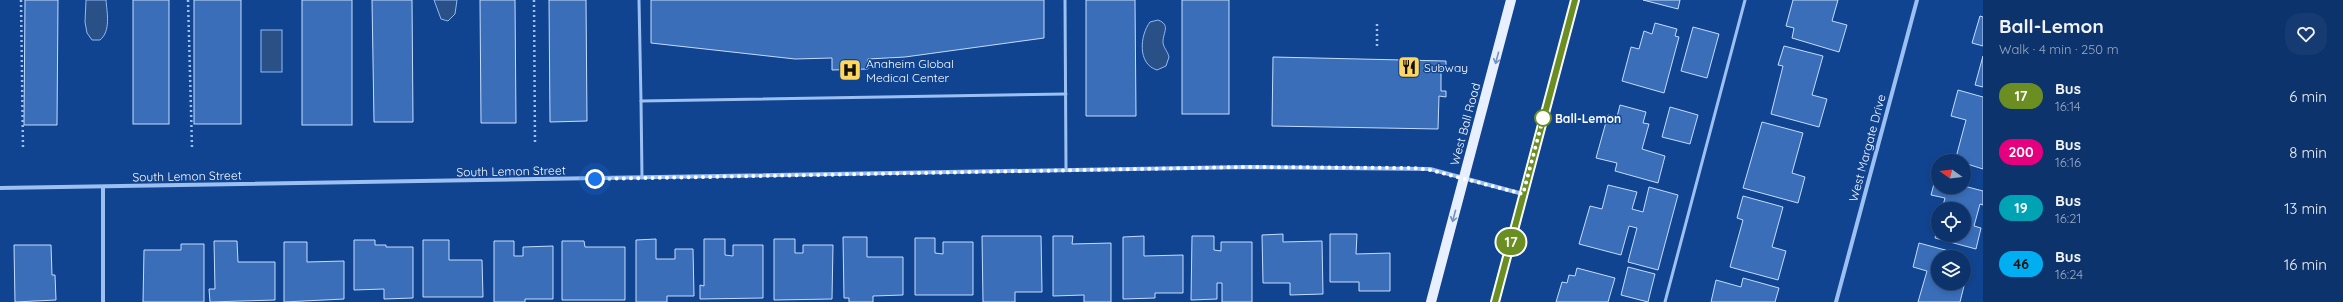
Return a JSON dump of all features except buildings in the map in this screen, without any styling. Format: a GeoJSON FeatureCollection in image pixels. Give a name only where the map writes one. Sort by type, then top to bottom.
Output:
{"type":"FeatureCollection","features":[{"type":"Feature","properties":{"kind":"main road","name":"West Ball Road"},"geometry":{"type":"LineString","coordinates":[[1431,302],[1511,0]]}},
{"type":"Feature","properties":{"kind":"main road"},"geometry":{"type":"LineString","coordinates":[[1495,302],[1574,0]]}},
{"type":"Feature","properties":{"kind":"street","name":"West Margate Drive"},"geometry":{"type":"LineString","coordinates":[[1836,302],[1917,0]]}},
{"type":"Feature","properties":{"kind":"street","name":"South Lemon Street"},"geometry":{"type":"LineString","coordinates":[[0,188],[102,188],[1247,167],[1414,168],[1464,178],[1523,194]]}},
{"type":"Feature","properties":{"kind":"street"},"geometry":{"type":"LineString","coordinates":[[102,188],[103,302]]}},
{"type":"Feature","properties":{"kind":"lane"},"geometry":{"type":"LineString","coordinates":[[639,0],[642,178]]}},
{"type":"Feature","properties":{"kind":"lane"},"geometry":{"type":"LineString","coordinates":[[1066,0],[1066,170]]}},
{"type":"Feature","properties":{"kind":"lane"},"geometry":{"type":"LineString","coordinates":[[1665,302],[1746,0]]}},
{"type":"Feature","properties":{"kind":"lane"},"geometry":{"type":"LineString","coordinates":[[640,101],[1066,94]]}},
{"type":"Feature","properties":{"kind":"path"},"geometry":{"type":"LineString","coordinates":[[21,0],[23,148]]}},
{"type":"Feature","properties":{"kind":"path"},"geometry":{"type":"LineString","coordinates":[[188,0],[192,147]]}},
{"type":"Feature","properties":{"kind":"path"},"geometry":{"type":"LineString","coordinates":[[534,0],[535,144]]}},
{"type":"Feature","properties":{"kind":"path"},"geometry":{"type":"LineString","coordinates":[[1376,24],[1377,47]]}},
{"type":"Feature","properties":{"kind":"water"},"geometry":{"type":"Polygon","coordinates":[[[86,0],[106,0],[107,27],[106,32],[100,40],[92,40],[87,33],[85,22],[86,0]]]}},
{"type":"Feature","properties":{"kind":"water"},"geometry":{"type":"Polygon","coordinates":[[[434,0],[457,0],[455,14],[448,21],[441,19],[434,0]]]}},
{"type":"Feature","properties":{"kind":"water"},"geometry":{"type":"Polygon","coordinates":[[[1158,20],[1164,24],[1165,27],[1163,44],[1169,57],[1166,66],[1157,70],[1146,62],[1142,49],[1144,34],[1150,22],[1158,20]]]}},
{"type":"Feature","properties":{"kind":"water"},"geometry":{"type":"Polygon","coordinates":[[[261,30],[282,30],[282,72],[261,72],[261,30]]]}},
{"type":"Feature","properties":{"kind":"bus line","name":"17"},"geometry":{"type":"LineString","coordinates":[[1495,302],[1575,0]]}},
{"type":"Feature","properties":{"kind":"place","name":"Subway"},"geometry":{"type":"Point","coordinates":[1409,67]}},
{"type":"Feature","properties":{"kind":"place","name":"Anaheim Global Medical Center"},"geometry":{"type":"Point","coordinates":[850,70]}},
{"type":"Feature","properties":{"kind":"place","name":"Ball-Lemon"},"geometry":{"type":"Point","coordinates":[1543,118]}},
{"type":"Feature","properties":{"kind":"route"},"geometry":{"type":"LineString","coordinates":[[595,179],[1247,167],[1414,168],[1430,170],[1523,194],[1544,115],[1543,118]]}}]}
